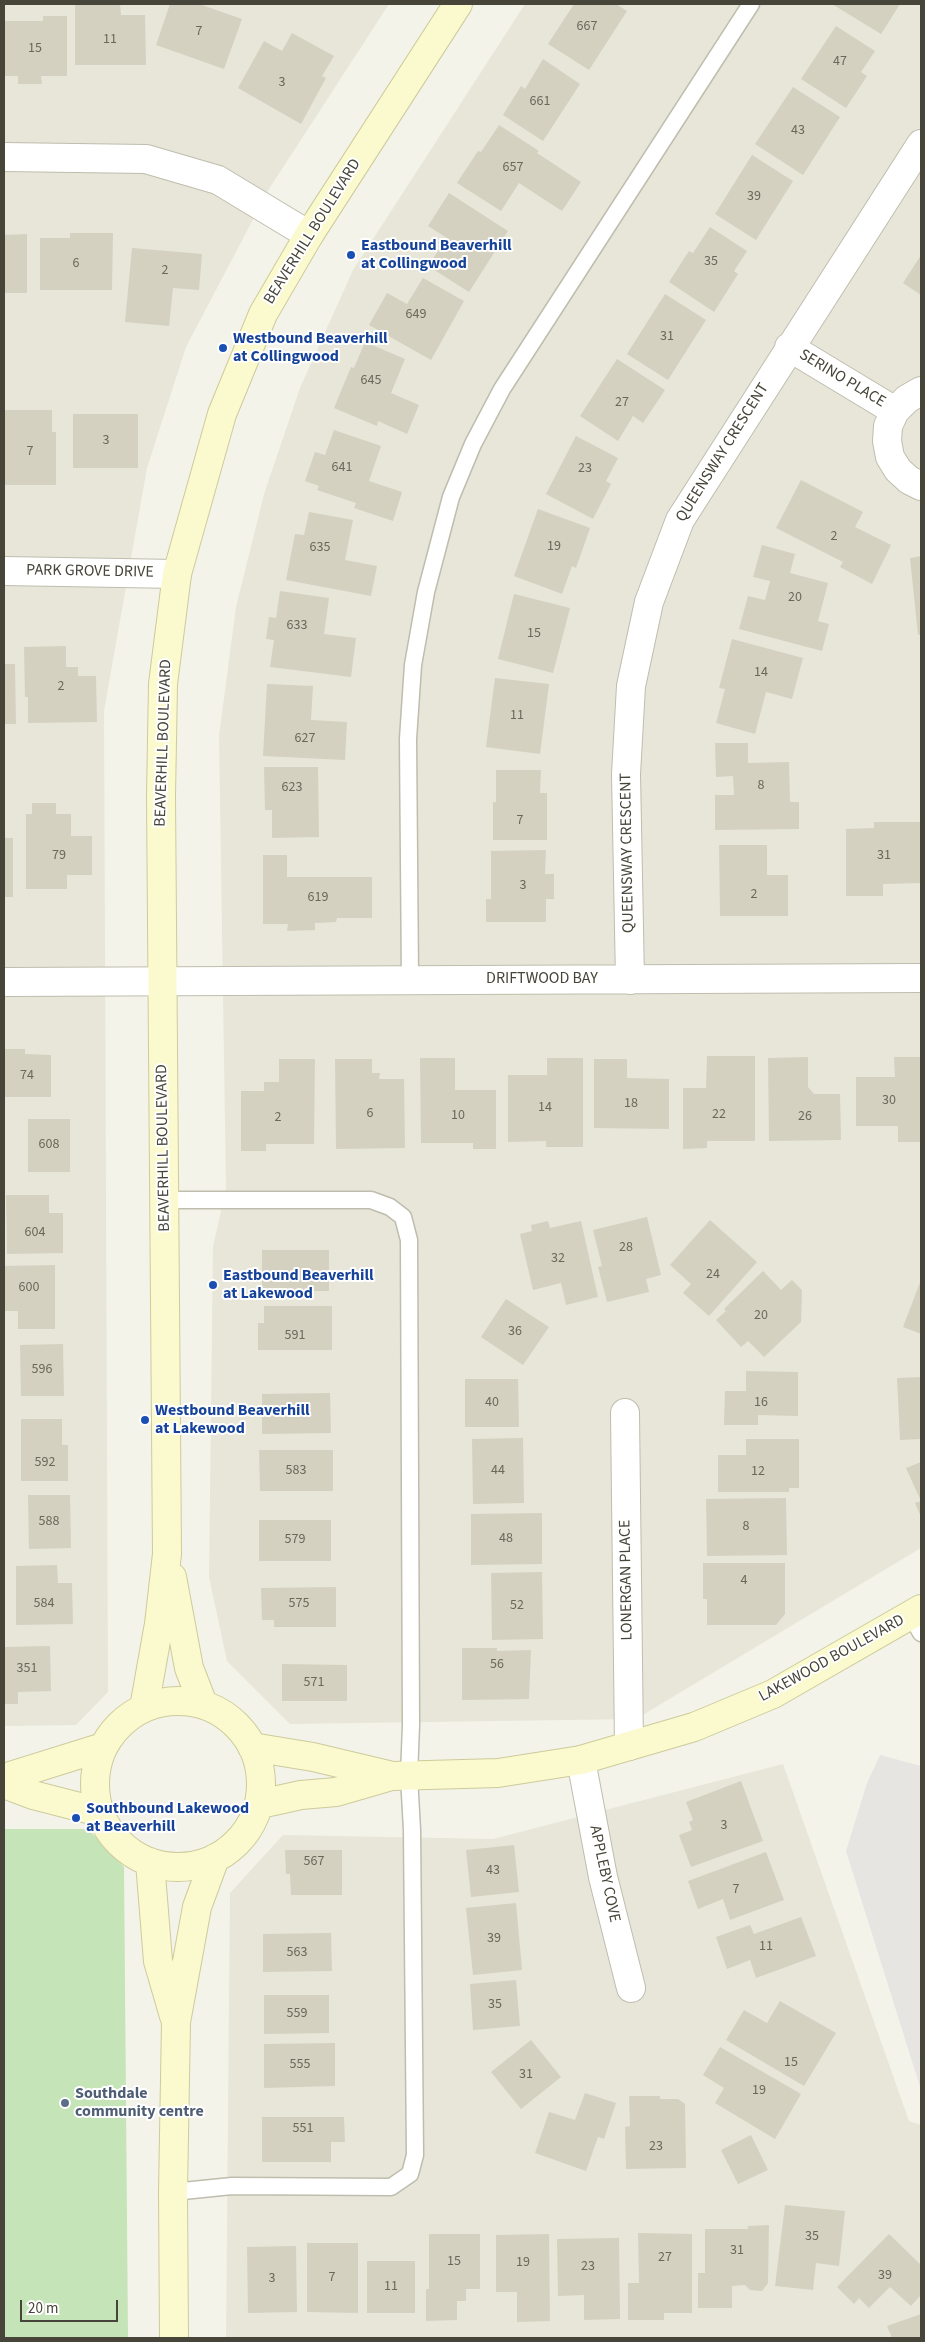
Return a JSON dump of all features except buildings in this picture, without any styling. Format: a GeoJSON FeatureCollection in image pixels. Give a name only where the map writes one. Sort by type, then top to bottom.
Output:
{"type":"FeatureCollection","features":[{"type":"Feature","properties":{"kind":"street","name":"BEAVERHILL BOULEVARD"},"geometry":{"type":"LineString","coordinates":[[144,1708],[159,1624],[167,1554],[162,981],[163,684],[176,574],[222,414],[263,314],[309,235],[458,4]]}},
{"type":"Feature","properties":{"kind":"street","name":"QUEENSWAY CRESCENT"},"geometry":{"type":"LineString","coordinates":[[630,980],[626,774],[631,686],[648,602],[680,520],[921,144]]}},
{"type":"Feature","properties":{"kind":"street"},"geometry":{"type":"LineString","coordinates":[[4,157],[146,159],[218,180],[309,235]]}},
{"type":"Feature","properties":{"kind":"street","name":"SERINO PLACE"},"geometry":{"type":"LineString","coordinates":[[790,347],[894,411]]}},
{"type":"Feature","properties":{"kind":"street","name":"SERINO PLACE"},"geometry":{"type":"LineString","coordinates":[[921,391],[907,398],[894,411],[888,426],[886,441],[890,456],[898,470],[909,480],[921,486]]}},
{"type":"Feature","properties":{"kind":"street","name":"PARK GROVE DRIVE"},"geometry":{"type":"LineString","coordinates":[[4,571],[176,574]]}},
{"type":"Feature","properties":{"kind":"street","name":"DRIFTWOOD BAY"},"geometry":{"type":"LineString","coordinates":[[4,982],[921,978]]}},
{"type":"Feature","properties":{"kind":"street","name":"LONERGAN PLACE"},"geometry":{"type":"LineString","coordinates":[[625,1413],[629,1746]]}},
{"type":"Feature","properties":{"kind":"street","name":"BEAVERHILL BOULEVARD"},"geometry":{"type":"LineString","coordinates":[[167,1554],[189,1668],[203,1704]]}},
{"type":"Feature","properties":{"kind":"street","name":"LAKEWOOD BOULEVARD"},"geometry":{"type":"LineString","coordinates":[[260,1804],[302,1795],[336,1792],[401,1776],[498,1773],[581,1760],[694,1727],[773,1694],[918,1619]]}},
{"type":"Feature","properties":{"kind":"street"},"geometry":{"type":"LineString","coordinates":[[176,1701],[203,1704],[222,1712],[243,1732],[252,1747],[257,1757],[261,1774],[260,1804],[248,1830],[234,1846],[209,1862],[166,1867],[139,1858],[113,1837],[99,1812],[95,1776],[103,1748],[120,1724],[144,1708],[176,1701]]}},
{"type":"Feature","properties":{"kind":"street","name":"LAKEWOOD BOULEVARD"},"geometry":{"type":"LineString","coordinates":[[252,1747],[313,1757],[401,1776]]}},
{"type":"Feature","properties":{"kind":"street"},"geometry":{"type":"LineString","coordinates":[[4,1778],[103,1748]]}},
{"type":"Feature","properties":{"kind":"street","name":"APPLEBY COVE"},"geometry":{"type":"LineString","coordinates":[[581,1760],[603,1878],[631,1988]]}},
{"type":"Feature","properties":{"kind":"street"},"geometry":{"type":"LineString","coordinates":[[4,1784],[33,1795],[99,1812]]}},
{"type":"Feature","properties":{"kind":"street"},"geometry":{"type":"LineString","coordinates":[[174,2338],[173,2192],[176,2022],[197,1907],[215,1858]]}},
{"type":"Feature","properties":{"kind":"street"},"geometry":{"type":"LineString","coordinates":[[150,1862],[158,1961],[176,2022]]}},
{"type":"Feature","properties":{"kind":"lane"},"geometry":{"type":"LineString","coordinates":[[410,979],[408,738],[413,665],[426,592],[452,496],[473,444],[502,389],[751,4]]}},
{"type":"Feature","properties":{"kind":"lane"},"geometry":{"type":"LineString","coordinates":[[164,1200],[371,1200],[390,1207],[403,1217],[409,1240],[411,1725],[401,1776],[412,1830],[415,2155],[410,2174],[391,2187],[232,2186],[173,2192]]}},
{"type":"Feature","properties":{"kind":"shaded area"},"geometry":{"type":"Polygon","coordinates":[[[4,4],[389,4],[269,189],[186,347],[147,468],[104,711],[108,1692],[76,1725],[4,1726],[4,4]]]}},
{"type":"Feature","properties":{"kind":"shaded area"},"geometry":{"type":"Polygon","coordinates":[[[525,4],[921,4],[921,1548],[636,1719],[290,1724],[227,1661],[209,1577],[213,1247],[226,1188],[219,736],[236,607],[264,494],[300,388],[353,270],[525,4]]]}},
{"type":"Feature","properties":{"kind":"shaded area"},"geometry":{"type":"Polygon","coordinates":[[[880,1755],[921,1766],[921,2090],[846,1851],[867,1783],[880,1755]]]}},
{"type":"Feature","properties":{"kind":"shaded area"},"geometry":{"type":"Polygon","coordinates":[[[783,1764],[909,2121],[921,2125],[921,2338],[226,2338],[230,1893],[283,1835],[493,1839],[783,1764]]]}},
{"type":"Feature","properties":{"kind":"green space","name":"Southdale community centre"},"geometry":{"type":"Polygon","coordinates":[[[4,1829],[88,1829],[124,1867],[128,2338],[4,2338],[4,1829]]]}},
{"type":"Feature","properties":{"kind":"place","name":"Eastbound Beaverhill at Collingwood"},"geometry":{"type":"Point","coordinates":[351,255]}},
{"type":"Feature","properties":{"kind":"place","name":"Westbound Beaverhill at Collingwood"},"geometry":{"type":"Point","coordinates":[223,348]}},
{"type":"Feature","properties":{"kind":"place","name":"Eastbound Beaverhill at Lakewood"},"geometry":{"type":"Point","coordinates":[213,1285]}},
{"type":"Feature","properties":{"kind":"place","name":"Westbound Beaverhill at Lakewood"},"geometry":{"type":"Point","coordinates":[145,1420]}},
{"type":"Feature","properties":{"kind":"place","name":"Southbound Lakewood at Beaverhill"},"geometry":{"type":"Point","coordinates":[76,1818]}},
{"type":"Feature","properties":{"kind":"place","name":"Southdale community centre"},"geometry":{"type":"Point","coordinates":[65,2103]}}]}
